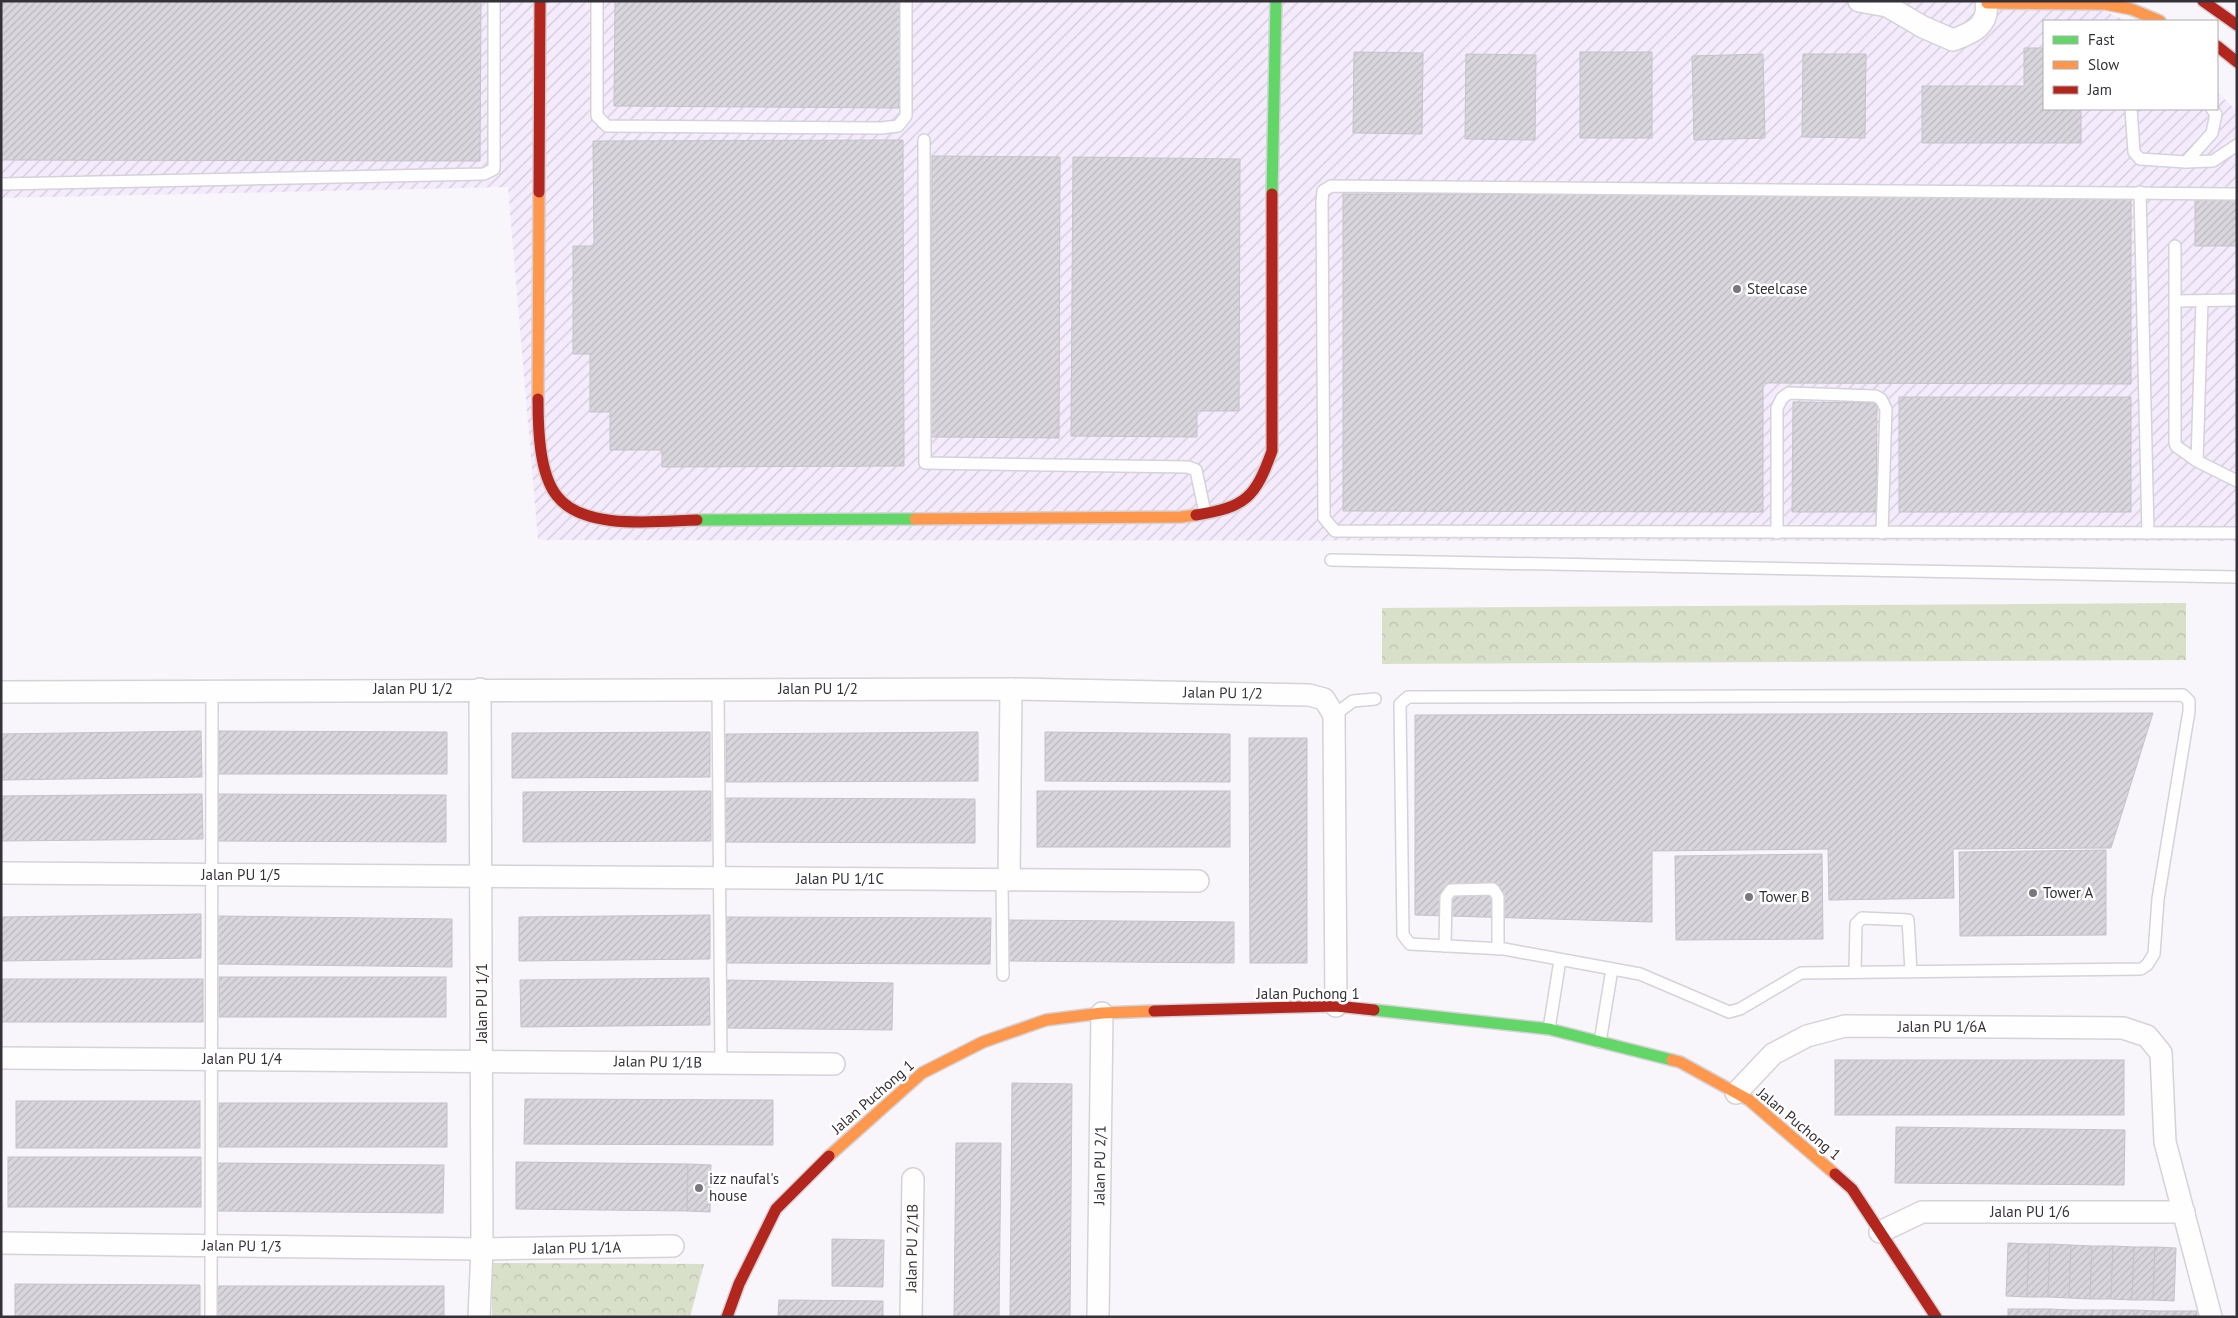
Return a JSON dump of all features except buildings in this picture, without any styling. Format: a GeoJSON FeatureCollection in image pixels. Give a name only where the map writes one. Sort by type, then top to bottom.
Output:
{"type":"FeatureCollection","features":[{"type":"Feature","properties":{"kind":"street"},"geometry":{"type":"LineString","coordinates":[[540,1],[538,414],[542,455],[549,481],[562,502],[590,516],[611,521],[1181,517],[1225,511],[1246,502],[1263,479],[1272,451],[1272,144],[1276,1]]}},
{"type":"Feature","properties":{"kind":"street"},"geometry":{"type":"LineString","coordinates":[[1858,1],[1888,6],[1923,27],[1953,40],[1973,33],[1985,20],[1987,2],[2105,4],[2164,19]]}},
{"type":"Feature","properties":{"kind":"street"},"geometry":{"type":"LineString","coordinates":[[2144,1],[2164,19]]}},
{"type":"Feature","properties":{"kind":"street"},"geometry":{"type":"LineString","coordinates":[[2203,1],[2237,26]]}},
{"type":"Feature","properties":{"kind":"street"},"geometry":{"type":"LineString","coordinates":[[2218,47],[2237,62]]}},
{"type":"Feature","properties":{"kind":"street","name":"Jalan PU 1/2"},"geometry":{"type":"LineString","coordinates":[[1,692],[480,689],[1011,689],[1309,695],[1324,699],[1334,715]]}},
{"type":"Feature","properties":{"kind":"street","name":"Jalan PU 1/1"},"geometry":{"type":"LineString","coordinates":[[479,1317],[482,1249],[480,689]]}},
{"type":"Feature","properties":{"kind":"street"},"geometry":{"type":"LineString","coordinates":[[1006,880],[1011,689]]}},
{"type":"Feature","properties":{"kind":"street"},"geometry":{"type":"LineString","coordinates":[[1334,715],[1336,1006]]}},
{"type":"Feature","properties":{"kind":"street","name":"Jalan PU 1/5"},"geometry":{"type":"LineString","coordinates":[[1,874],[481,876]]}},
{"type":"Feature","properties":{"kind":"street","name":"Jalan PU 1/1C"},"geometry":{"type":"LineString","coordinates":[[481,876],[1198,880]]}},
{"type":"Feature","properties":{"kind":"street","name":"Jalan Puchong 1"},"geometry":{"type":"LineString","coordinates":[[727,1317],[739,1284],[776,1209],[845,1140],[922,1073],[984,1042],[1046,1020],[1102,1013],[1336,1006],[1549,1030],[1680,1062],[1750,1100],[1852,1189],[1936,1317]]}},
{"type":"Feature","properties":{"kind":"street","name":"Jalan PU 2/1"},"geometry":{"type":"LineString","coordinates":[[1098,1317],[1102,1013]]}},
{"type":"Feature","properties":{"kind":"street","name":"Jalan PU 1/6A"},"geometry":{"type":"LineString","coordinates":[[1736,1093],[1773,1054],[1807,1036],[1845,1026],[2123,1028],[2147,1036],[2161,1053],[2166,1142],[2184,1212]]}},
{"type":"Feature","properties":{"kind":"street","name":"Jalan PU 1/4"},"geometry":{"type":"LineString","coordinates":[[1,1058],[482,1060]]}},
{"type":"Feature","properties":{"kind":"street","name":"Jalan PU 1/1B"},"geometry":{"type":"LineString","coordinates":[[482,1060],[834,1064]]}},
{"type":"Feature","properties":{"kind":"street","name":"Jalan PU 2/1B"},"geometry":{"type":"LineString","coordinates":[[911,1317],[913,1180]]}},
{"type":"Feature","properties":{"kind":"street","name":"Jalan PU 1/6"},"geometry":{"type":"LineString","coordinates":[[1880,1232],[1922,1212],[2184,1212]]}},
{"type":"Feature","properties":{"kind":"street"},"geometry":{"type":"LineString","coordinates":[[2184,1212],[2211,1317]]}},
{"type":"Feature","properties":{"kind":"street","name":"Jalan PU 1/3"},"geometry":{"type":"LineString","coordinates":[[1,1243],[482,1249]]}},
{"type":"Feature","properties":{"kind":"street","name":"Jalan PU 1/1A"},"geometry":{"type":"LineString","coordinates":[[482,1249],[673,1246]]}},
{"type":"Feature","properties":{"kind":"lane"},"geometry":{"type":"LineString","coordinates":[[1,184],[484,174],[494,169],[494,1]]}},
{"type":"Feature","properties":{"kind":"lane"},"geometry":{"type":"LineString","coordinates":[[598,1],[597,116],[607,126],[880,128],[898,126],[906,116],[906,1]]}},
{"type":"Feature","properties":{"kind":"lane"},"geometry":{"type":"LineString","coordinates":[[2131,110],[2134,152],[2140,159],[2186,162],[2213,161],[2237,145]]}},
{"type":"Feature","properties":{"kind":"lane"},"geometry":{"type":"LineString","coordinates":[[2186,162],[2212,133],[2216,114],[2213,110]]}},
{"type":"Feature","properties":{"kind":"lane"},"geometry":{"type":"LineString","coordinates":[[924,140],[925,463],[1188,467],[1196,470],[1205,513]]}},
{"type":"Feature","properties":{"kind":"lane"},"geometry":{"type":"LineString","coordinates":[[2237,194],[1331,186],[1323,190],[1324,518],[1334,531],[2237,533]]}},
{"type":"Feature","properties":{"kind":"lane"},"geometry":{"type":"LineString","coordinates":[[2140,192],[2148,533]]}},
{"type":"Feature","properties":{"kind":"lane"},"geometry":{"type":"LineString","coordinates":[[2175,246],[2176,446],[2198,461],[2237,481]]}},
{"type":"Feature","properties":{"kind":"lane"},"geometry":{"type":"LineString","coordinates":[[2176,301],[2237,300]]}},
{"type":"Feature","properties":{"kind":"lane"},"geometry":{"type":"LineString","coordinates":[[2198,461],[2202,301]]}},
{"type":"Feature","properties":{"kind":"lane"},"geometry":{"type":"LineString","coordinates":[[1777,533],[1777,408],[1782,398],[1789,393],[1875,396],[1881,400],[1886,409],[1882,533]]}},
{"type":"Feature","properties":{"kind":"lane"},"geometry":{"type":"LineString","coordinates":[[1331,560],[2237,577]]}},
{"type":"Feature","properties":{"kind":"lane"},"geometry":{"type":"LineString","coordinates":[[718,689],[721,1063]]}},
{"type":"Feature","properties":{"kind":"lane"},"geometry":{"type":"LineString","coordinates":[[211,1317],[212,690]]}},
{"type":"Feature","properties":{"kind":"lane"},"geometry":{"type":"LineString","coordinates":[[2183,695],[2189,701],[2158,899],[2154,954],[2147,965],[2141,968],[1801,973],[1740,1009],[1729,1012],[1640,974],[1498,949],[1410,944],[1402,935],[1400,704],[1408,697],[2183,695]]}},
{"type":"Feature","properties":{"kind":"lane"},"geometry":{"type":"LineString","coordinates":[[1334,715],[1353,701],[1375,699]]}},
{"type":"Feature","properties":{"kind":"lane"},"geometry":{"type":"LineString","coordinates":[[1003,975],[1006,880]]}},
{"type":"Feature","properties":{"kind":"lane"},"geometry":{"type":"LineString","coordinates":[[1445,946],[1446,897],[1451,890],[1493,889],[1498,897],[1498,949]]}},
{"type":"Feature","properties":{"kind":"lane"},"geometry":{"type":"LineString","coordinates":[[1855,971],[1856,924],[1862,918],[1908,920],[1911,971]]}},
{"type":"Feature","properties":{"kind":"lane"},"geometry":{"type":"LineString","coordinates":[[1549,1030],[1560,960]]}},
{"type":"Feature","properties":{"kind":"lane"},"geometry":{"type":"LineString","coordinates":[[1600,1042],[1612,968]]}},
{"type":"Feature","properties":{"kind":"shaded area"},"geometry":{"type":"Polygon","coordinates":[[[1,1],[2081,1],[2125,20],[2043,20],[2043,110],[2218,110],[2218,93],[2237,111],[2237,541],[538,540],[508,187],[1,198],[1,1]]]}},
{"type":"Feature","properties":{"kind":"green space"},"geometry":{"type":"Polygon","coordinates":[[[2186,603],[2186,660],[1382,664],[1382,608],[2186,603]]]}},
{"type":"Feature","properties":{"kind":"green space"},"geometry":{"type":"Polygon","coordinates":[[[492,1263],[704,1264],[690,1317],[492,1317],[492,1263]]]}},
{"type":"Feature","properties":{"kind":"traffic: fast"},"geometry":{"type":"LineString","coordinates":[[1272,194],[1276,1]]}},
{"type":"Feature","properties":{"kind":"traffic: fast"},"geometry":{"type":"LineString","coordinates":[[697,520],[915,519]]}},
{"type":"Feature","properties":{"kind":"traffic: fast"},"geometry":{"type":"LineString","coordinates":[[1374,1010],[1549,1029],[1672,1060]]}},
{"type":"Feature","properties":{"kind":"traffic: slow"},"geometry":{"type":"LineString","coordinates":[[1987,3],[2105,4],[2131,9],[2158,20]]}},
{"type":"Feature","properties":{"kind":"traffic: slow"},"geometry":{"type":"LineString","coordinates":[[538,399],[539,192]]}},
{"type":"Feature","properties":{"kind":"traffic: slow"},"geometry":{"type":"LineString","coordinates":[[915,519],[1181,517],[1196,515]]}},
{"type":"Feature","properties":{"kind":"traffic: slow"},"geometry":{"type":"LineString","coordinates":[[829,1156],[922,1073],[983,1042],[1046,1020],[1102,1013],[1154,1011]]}},
{"type":"Feature","properties":{"kind":"traffic: slow"},"geometry":{"type":"LineString","coordinates":[[1672,1060],[1680,1062],[1749,1100],[1835,1174]]}},
{"type":"Feature","properties":{"kind":"traffic: jam"},"geometry":{"type":"LineString","coordinates":[[539,192],[540,1]]}},
{"type":"Feature","properties":{"kind":"traffic: jam"},"geometry":{"type":"LineString","coordinates":[[2203,1],[2237,25]]}},
{"type":"Feature","properties":{"kind":"traffic: jam"},"geometry":{"type":"LineString","coordinates":[[2218,47],[2237,62]]}},
{"type":"Feature","properties":{"kind":"traffic: jam"},"geometry":{"type":"LineString","coordinates":[[1196,515],[1227,508],[1238,504],[1246,498],[1260,480],[1272,451],[1272,194]]}},
{"type":"Feature","properties":{"kind":"traffic: jam"},"geometry":{"type":"LineString","coordinates":[[538,399],[538,423],[546,476],[557,496],[569,507],[585,515],[622,522],[697,520]]}},
{"type":"Feature","properties":{"kind":"traffic: jam"},"geometry":{"type":"LineString","coordinates":[[1154,1011],[1336,1006],[1374,1010]]}},
{"type":"Feature","properties":{"kind":"traffic: jam"},"geometry":{"type":"LineString","coordinates":[[727,1317],[739,1284],[776,1209],[829,1156]]}},
{"type":"Feature","properties":{"kind":"traffic: jam"},"geometry":{"type":"LineString","coordinates":[[1835,1174],[1852,1189],[1936,1317]]}},
{"type":"Feature","properties":{"kind":"place","name":"Steelcase"},"geometry":{"type":"Point","coordinates":[1737,289]}},
{"type":"Feature","properties":{"kind":"place","name":"Tower A"},"geometry":{"type":"Point","coordinates":[2033,893]}},
{"type":"Feature","properties":{"kind":"place","name":"Tower B"},"geometry":{"type":"Point","coordinates":[1749,897]}},
{"type":"Feature","properties":{"kind":"place","name":"izz naufal's house"},"geometry":{"type":"Point","coordinates":[699,1188]}}]}
